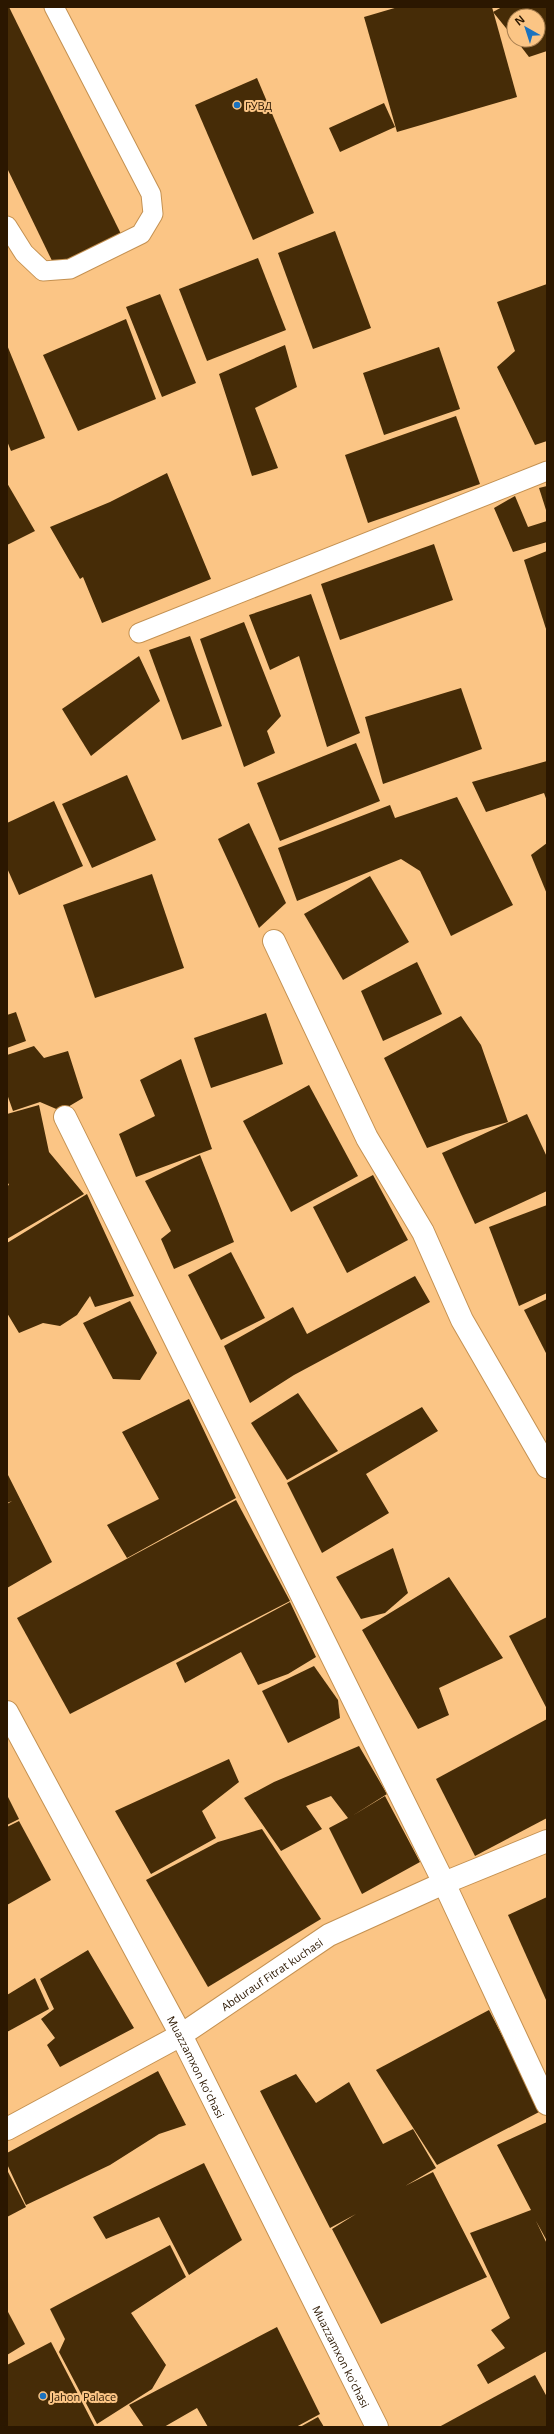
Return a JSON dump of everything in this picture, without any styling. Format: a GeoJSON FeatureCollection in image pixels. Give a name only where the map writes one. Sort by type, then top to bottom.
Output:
{"type":"FeatureCollection","features":[{"type":"Feature","properties":{"kind":"street"},"geometry":{"type":"LineString","coordinates":[[274,941],[367,1138],[423,1232],[462,1320],[547,1467]]}},
{"type":"Feature","properties":{"kind":"street"},"geometry":{"type":"LineString","coordinates":[[65,1117],[444,1883],[547,2104]]}},
{"type":"Feature","properties":{"kind":"street","name":"Muazzamxon ko'chasi"},"geometry":{"type":"LineString","coordinates":[[7,1712],[181,2035],[377,2427]]}},
{"type":"Feature","properties":{"kind":"street","name":"Abdurauf Fitrat kuchasi"},"geometry":{"type":"LineString","coordinates":[[7,2129],[181,2035],[330,1935],[444,1883],[547,1841]]}},
{"type":"Feature","properties":{"kind":"lane"},"geometry":{"type":"LineString","coordinates":[[7,226],[24,253],[43,271],[70,269],[141,234],[153,214],[151,194],[54,7]]}},
{"type":"Feature","properties":{"kind":"lane"},"geometry":{"type":"LineString","coordinates":[[139,633],[547,471]]}},
{"type":"Feature","properties":{"kind":"building"},"geometry":{"type":"Polygon","coordinates":[[[7,7],[9,7],[122,236],[56,269],[7,168],[7,7]]]}},
{"type":"Feature","properties":{"kind":"building"},"geometry":{"type":"Polygon","coordinates":[[[398,7],[492,7],[517,97],[397,132],[364,17],[398,7]]]}},
{"type":"Feature","properties":{"kind":"building"},"geometry":{"type":"Polygon","coordinates":[[[502,7],[547,7],[547,51],[529,57],[522,48],[546,48],[546,8],[506,8],[506,28],[493,12],[502,7]]]}},
{"type":"Feature","properties":{"kind":"building"},"geometry":{"type":"Polygon","coordinates":[[[257,78],[314,213],[253,240],[195,105],[257,78]]]}},
{"type":"Feature","properties":{"kind":"building"},"geometry":{"type":"Polygon","coordinates":[[[384,103],[395,127],[340,152],[329,128],[384,103]]]}},
{"type":"Feature","properties":{"kind":"building"},"geometry":{"type":"Polygon","coordinates":[[[335,231],[371,328],[313,349],[278,253],[335,231]]]}},
{"type":"Feature","properties":{"kind":"building"},"geometry":{"type":"Polygon","coordinates":[[[258,258],[286,330],[207,361],[179,289],[258,258]]]}},
{"type":"Feature","properties":{"kind":"building"},"geometry":{"type":"Polygon","coordinates":[[[547,284],[547,441],[535,445],[497,367],[515,351],[497,302],[547,284]]]}},
{"type":"Feature","properties":{"kind":"building"},"geometry":{"type":"Polygon","coordinates":[[[160,294],[196,383],[162,397],[126,307],[160,294]]]}},
{"type":"Feature","properties":{"kind":"building"},"geometry":{"type":"Polygon","coordinates":[[[126,319],[156,399],[78,431],[43,355],[126,319]]]}},
{"type":"Feature","properties":{"kind":"building"},"geometry":{"type":"Polygon","coordinates":[[[7,345],[45,438],[11,451],[7,441],[7,345]]]}},
{"type":"Feature","properties":{"kind":"building"},"geometry":{"type":"Polygon","coordinates":[[[285,345],[297,387],[255,408],[278,468],[252,476],[219,374],[285,345]]]}},
{"type":"Feature","properties":{"kind":"building"},"geometry":{"type":"Polygon","coordinates":[[[439,347],[460,409],[384,435],[363,373],[439,347]]]}},
{"type":"Feature","properties":{"kind":"building"},"geometry":{"type":"Polygon","coordinates":[[[456,416],[480,484],[368,523],[345,455],[456,416]]]}},
{"type":"Feature","properties":{"kind":"building"},"geometry":{"type":"Polygon","coordinates":[[[167,473],[211,579],[102,623],[83,577],[80,579],[50,527],[110,502],[167,473]]]}},
{"type":"Feature","properties":{"kind":"building"},"geometry":{"type":"Polygon","coordinates":[[[7,483],[35,531],[7,545],[7,483]]]}},
{"type":"Feature","properties":{"kind":"building"},"geometry":{"type":"Polygon","coordinates":[[[547,486],[547,513],[539,488],[547,486]]]}},
{"type":"Feature","properties":{"kind":"building"},"geometry":{"type":"Polygon","coordinates":[[[515,496],[528,527],[547,521],[547,542],[513,552],[494,508],[515,496]]]}},
{"type":"Feature","properties":{"kind":"building"},"geometry":{"type":"Polygon","coordinates":[[[434,544],[453,600],[340,640],[321,584],[434,544]]]}},
{"type":"Feature","properties":{"kind":"building"},"geometry":{"type":"Polygon","coordinates":[[[547,551],[547,632],[524,560],[547,551]]]}},
{"type":"Feature","properties":{"kind":"building"},"geometry":{"type":"Polygon","coordinates":[[[311,594],[360,733],[327,747],[299,656],[270,670],[249,615],[311,594]]]}},
{"type":"Feature","properties":{"kind":"building"},"geometry":{"type":"Polygon","coordinates":[[[244,622],[281,716],[267,731],[275,753],[244,767],[200,639],[244,622]]]}},
{"type":"Feature","properties":{"kind":"building"},"geometry":{"type":"Polygon","coordinates":[[[190,636],[222,726],[182,740],[149,650],[190,636]]]}},
{"type":"Feature","properties":{"kind":"building"},"geometry":{"type":"Polygon","coordinates":[[[139,656],[160,701],[91,756],[62,709],[139,656]]]}},
{"type":"Feature","properties":{"kind":"building"},"geometry":{"type":"Polygon","coordinates":[[[461,688],[482,749],[383,784],[365,717],[461,688]]]}},
{"type":"Feature","properties":{"kind":"building"},"geometry":{"type":"Polygon","coordinates":[[[356,743],[380,801],[280,841],[257,783],[356,743]]]}},
{"type":"Feature","properties":{"kind":"building"},"geometry":{"type":"Polygon","coordinates":[[[547,761],[547,801],[544,793],[486,812],[472,782],[547,761]]]}},
{"type":"Feature","properties":{"kind":"building"},"geometry":{"type":"Polygon","coordinates":[[[127,775],[156,840],[92,868],[62,804],[127,775]]]}},
{"type":"Feature","properties":{"kind":"building"},"geometry":{"type":"Polygon","coordinates":[[[457,797],[513,905],[451,936],[420,871],[401,859],[297,901],[278,848],[390,805],[395,818],[457,797]]]}},
{"type":"Feature","properties":{"kind":"building"},"geometry":{"type":"Polygon","coordinates":[[[54,801],[83,866],[19,895],[7,868],[7,823],[54,801]]]}},
{"type":"Feature","properties":{"kind":"building"},"geometry":{"type":"Polygon","coordinates":[[[249,823],[286,903],[259,928],[218,839],[249,823]]]}},
{"type":"Feature","properties":{"kind":"building"},"geometry":{"type":"Polygon","coordinates":[[[547,843],[547,894],[531,855],[547,843]]]}},
{"type":"Feature","properties":{"kind":"building"},"geometry":{"type":"Polygon","coordinates":[[[152,874],[184,968],[95,998],[63,905],[152,874]]]}},
{"type":"Feature","properties":{"kind":"building"},"geometry":{"type":"Polygon","coordinates":[[[370,876],[409,942],[343,980],[304,914],[370,876]]]}},
{"type":"Feature","properties":{"kind":"building"},"geometry":{"type":"Polygon","coordinates":[[[417,962],[442,1014],[383,1041],[361,991],[417,962]]]}},
{"type":"Feature","properties":{"kind":"building"},"geometry":{"type":"Polygon","coordinates":[[[16,1012],[26,1041],[7,1048],[7,1015],[16,1012]]]}},
{"type":"Feature","properties":{"kind":"building"},"geometry":{"type":"Polygon","coordinates":[[[266,1013],[283,1064],[211,1088],[194,1038],[266,1013]]]}},
{"type":"Feature","properties":{"kind":"building"},"geometry":{"type":"Polygon","coordinates":[[[461,1016],[481,1045],[508,1122],[466,1134],[427,1148],[384,1058],[461,1016]]]}},
{"type":"Feature","properties":{"kind":"building"},"geometry":{"type":"Polygon","coordinates":[[[34,1046],[44,1058],[68,1051],[83,1098],[61,1111],[40,1102],[13,1111],[7,1094],[7,1055],[34,1046]]]}},
{"type":"Feature","properties":{"kind":"building"},"geometry":{"type":"Polygon","coordinates":[[[181,1059],[212,1149],[136,1177],[119,1134],[155,1116],[140,1080],[181,1059]]]}},
{"type":"Feature","properties":{"kind":"building"},"geometry":{"type":"Polygon","coordinates":[[[309,1085],[358,1176],[291,1212],[243,1121],[309,1085]]]}},
{"type":"Feature","properties":{"kind":"building"},"geometry":{"type":"Polygon","coordinates":[[[39,1105],[49,1152],[84,1194],[7,1239],[7,1186],[9,1185],[7,1181],[7,1114],[39,1105]]]}},
{"type":"Feature","properties":{"kind":"building"},"geometry":{"type":"Polygon","coordinates":[[[527,1114],[547,1157],[547,1191],[475,1224],[442,1153],[527,1114]]]}},
{"type":"Feature","properties":{"kind":"building"},"geometry":{"type":"Polygon","coordinates":[[[200,1155],[234,1242],[174,1269],[161,1239],[171,1231],[145,1181],[200,1155]]]}},
{"type":"Feature","properties":{"kind":"building"},"geometry":{"type":"Polygon","coordinates":[[[373,1175],[408,1240],[347,1273],[313,1207],[373,1175]]]}},
{"type":"Feature","properties":{"kind":"building"},"geometry":{"type":"Polygon","coordinates":[[[87,1194],[134,1296],[95,1307],[90,1296],[77,1315],[60,1326],[43,1323],[19,1333],[7,1313],[7,1243],[87,1194]]]}},
{"type":"Feature","properties":{"kind":"building"},"geometry":{"type":"Polygon","coordinates":[[[547,1205],[547,1293],[519,1306],[489,1227],[547,1205]]]}},
{"type":"Feature","properties":{"kind":"building"},"geometry":{"type":"Polygon","coordinates":[[[231,1252],[265,1318],[221,1340],[188,1275],[231,1252]]]}},
{"type":"Feature","properties":{"kind":"building"},"geometry":{"type":"Polygon","coordinates":[[[415,1276],[430,1302],[294,1375],[250,1403],[224,1346],[293,1307],[307,1334],[415,1276]]]}},
{"type":"Feature","properties":{"kind":"building"},"geometry":{"type":"Polygon","coordinates":[[[547,1299],[547,1355],[524,1310],[547,1299]]]}},
{"type":"Feature","properties":{"kind":"building"},"geometry":{"type":"Polygon","coordinates":[[[130,1301],[157,1353],[140,1380],[113,1379],[83,1323],[130,1301]]]}},
{"type":"Feature","properties":{"kind":"building"},"geometry":{"type":"Polygon","coordinates":[[[298,1393],[338,1451],[287,1480],[251,1423],[298,1393]]]}},
{"type":"Feature","properties":{"kind":"building"},"geometry":{"type":"Polygon","coordinates":[[[189,1399],[236,1498],[127,1558],[107,1525],[159,1499],[122,1432],[189,1399]]]}},
{"type":"Feature","properties":{"kind":"building"},"geometry":{"type":"Polygon","coordinates":[[[422,1407],[438,1431],[366,1474],[389,1513],[322,1553],[287,1483],[422,1407]]]}},
{"type":"Feature","properties":{"kind":"building"},"geometry":{"type":"Polygon","coordinates":[[[7,1473],[52,1562],[7,1588],[7,1504],[12,1501],[7,1503],[7,1473]]]}},
{"type":"Feature","properties":{"kind":"building"},"geometry":{"type":"Polygon","coordinates":[[[236,1500],[290,1601],[70,1714],[17,1618],[236,1500]]]}},
{"type":"Feature","properties":{"kind":"building"},"geometry":{"type":"Polygon","coordinates":[[[393,1548],[408,1593],[385,1613],[361,1619],[336,1577],[393,1548]]]}},
{"type":"Feature","properties":{"kind":"building"},"geometry":{"type":"Polygon","coordinates":[[[449,1577],[503,1658],[439,1688],[449,1715],[418,1729],[362,1630],[449,1577]]]}},
{"type":"Feature","properties":{"kind":"building"},"geometry":{"type":"Polygon","coordinates":[[[290,1602],[316,1657],[288,1674],[258,1685],[241,1652],[185,1683],[176,1663],[290,1602]]]}},
{"type":"Feature","properties":{"kind":"building"},"geometry":{"type":"Polygon","coordinates":[[[547,1617],[547,1709],[509,1636],[547,1617]]]}},
{"type":"Feature","properties":{"kind":"building"},"geometry":{"type":"Polygon","coordinates":[[[314,1666],[338,1700],[340,1718],[288,1743],[262,1691],[314,1666]]]}},
{"type":"Feature","properties":{"kind":"building"},"geometry":{"type":"Polygon","coordinates":[[[547,1719],[547,1818],[475,1856],[436,1779],[547,1719]]]}},
{"type":"Feature","properties":{"kind":"building"},"geometry":{"type":"Polygon","coordinates":[[[359,1746],[387,1794],[352,1816],[385,1796],[420,1862],[362,1894],[329,1828],[348,1818],[331,1796],[306,1806],[322,1829],[281,1851],[244,1798],[274,1782],[359,1746]]]}},
{"type":"Feature","properties":{"kind":"building"},"geometry":{"type":"Polygon","coordinates":[[[229,1759],[239,1782],[202,1811],[216,1838],[151,1874],[115,1811],[229,1759]]]}},
{"type":"Feature","properties":{"kind":"building"},"geometry":{"type":"Polygon","coordinates":[[[7,1795],[19,1819],[7,1825],[7,1795]]]}},
{"type":"Feature","properties":{"kind":"building"},"geometry":{"type":"Polygon","coordinates":[[[19,1821],[51,1880],[7,1905],[7,1827],[19,1821]]]}},
{"type":"Feature","properties":{"kind":"building"},"geometry":{"type":"Polygon","coordinates":[[[262,1829],[321,1919],[208,1987],[146,1880],[218,1842],[262,1829]]]}},
{"type":"Feature","properties":{"kind":"building"},"geometry":{"type":"Polygon","coordinates":[[[547,1897],[547,2002],[508,1915],[547,1897]]]}},
{"type":"Feature","properties":{"kind":"building"},"geometry":{"type":"Polygon","coordinates":[[[88,1950],[134,2028],[60,2067],[47,2045],[55,2038],[41,2019],[54,2009],[40,1979],[88,1950]]]}},
{"type":"Feature","properties":{"kind":"building"},"geometry":{"type":"Polygon","coordinates":[[[35,1978],[49,2009],[7,2032],[7,1995],[35,1978]]]}},
{"type":"Feature","properties":{"kind":"building"},"geometry":{"type":"Polygon","coordinates":[[[489,2010],[541,2111],[437,2165],[376,2070],[489,2010]]]}},
{"type":"Feature","properties":{"kind":"building"},"geometry":{"type":"Polygon","coordinates":[[[158,2071],[186,2125],[159,2134],[110,2165],[26,2205],[7,2164],[7,2153],[158,2071]]]}},
{"type":"Feature","properties":{"kind":"building"},"geometry":{"type":"Polygon","coordinates":[[[296,2074],[316,2103],[349,2082],[383,2144],[413,2129],[436,2168],[405,2186],[433,2172],[487,2277],[381,2324],[332,2229],[356,2214],[330,2228],[260,2091],[296,2074]]]}},
{"type":"Feature","properties":{"kind":"building"},"geometry":{"type":"Polygon","coordinates":[[[547,2122],[547,2241],[536,2221],[547,2244],[547,2351],[488,2384],[477,2365],[505,2348],[491,2330],[510,2318],[470,2233],[531,2210],[497,2145],[547,2122]]]}},
{"type":"Feature","properties":{"kind":"building"},"geometry":{"type":"Polygon","coordinates":[[[204,2163],[242,2240],[189,2275],[159,2217],[106,2239],[93,2217],[204,2163]]]}},
{"type":"Feature","properties":{"kind":"building"},"geometry":{"type":"Polygon","coordinates":[[[7,2170],[26,2207],[7,2217],[7,2170]]]}},
{"type":"Feature","properties":{"kind":"building"},"geometry":{"type":"Polygon","coordinates":[[[170,2245],[186,2277],[131,2313],[166,2365],[152,2389],[97,2424],[59,2352],[65,2339],[50,2309],[170,2245]]]}},
{"type":"Feature","properties":{"kind":"building"},"geometry":{"type":"Polygon","coordinates":[[[7,2310],[25,2344],[7,2355],[7,2310]]]}},
{"type":"Feature","properties":{"kind":"building"},"geometry":{"type":"Polygon","coordinates":[[[277,2327],[320,2414],[296,2427],[208,2427],[197,2408],[164,2427],[144,2427],[129,2405],[277,2327]]]}},
{"type":"Feature","properties":{"kind":"building","name":"Jahon Palace"},"geometry":{"type":"Polygon","coordinates":[[[51,2342],[95,2427],[7,2427],[7,2365],[51,2342]]]}},
{"type":"Feature","properties":{"kind":"building"},"geometry":{"type":"Polygon","coordinates":[[[535,2375],[547,2397],[547,2427],[439,2427],[535,2375]]]}},
{"type":"Feature","properties":{"kind":"building"},"geometry":{"type":"Polygon","coordinates":[[[318,2417],[324,2427],[300,2427],[318,2417]]]}},
{"type":"Feature","properties":{"kind":"place","name":"ГУВД"},"geometry":{"type":"Point","coordinates":[237,105]}},
{"type":"Feature","properties":{"kind":"place","name":"Jahon Palace"},"geometry":{"type":"Point","coordinates":[43,2396]}}]}
